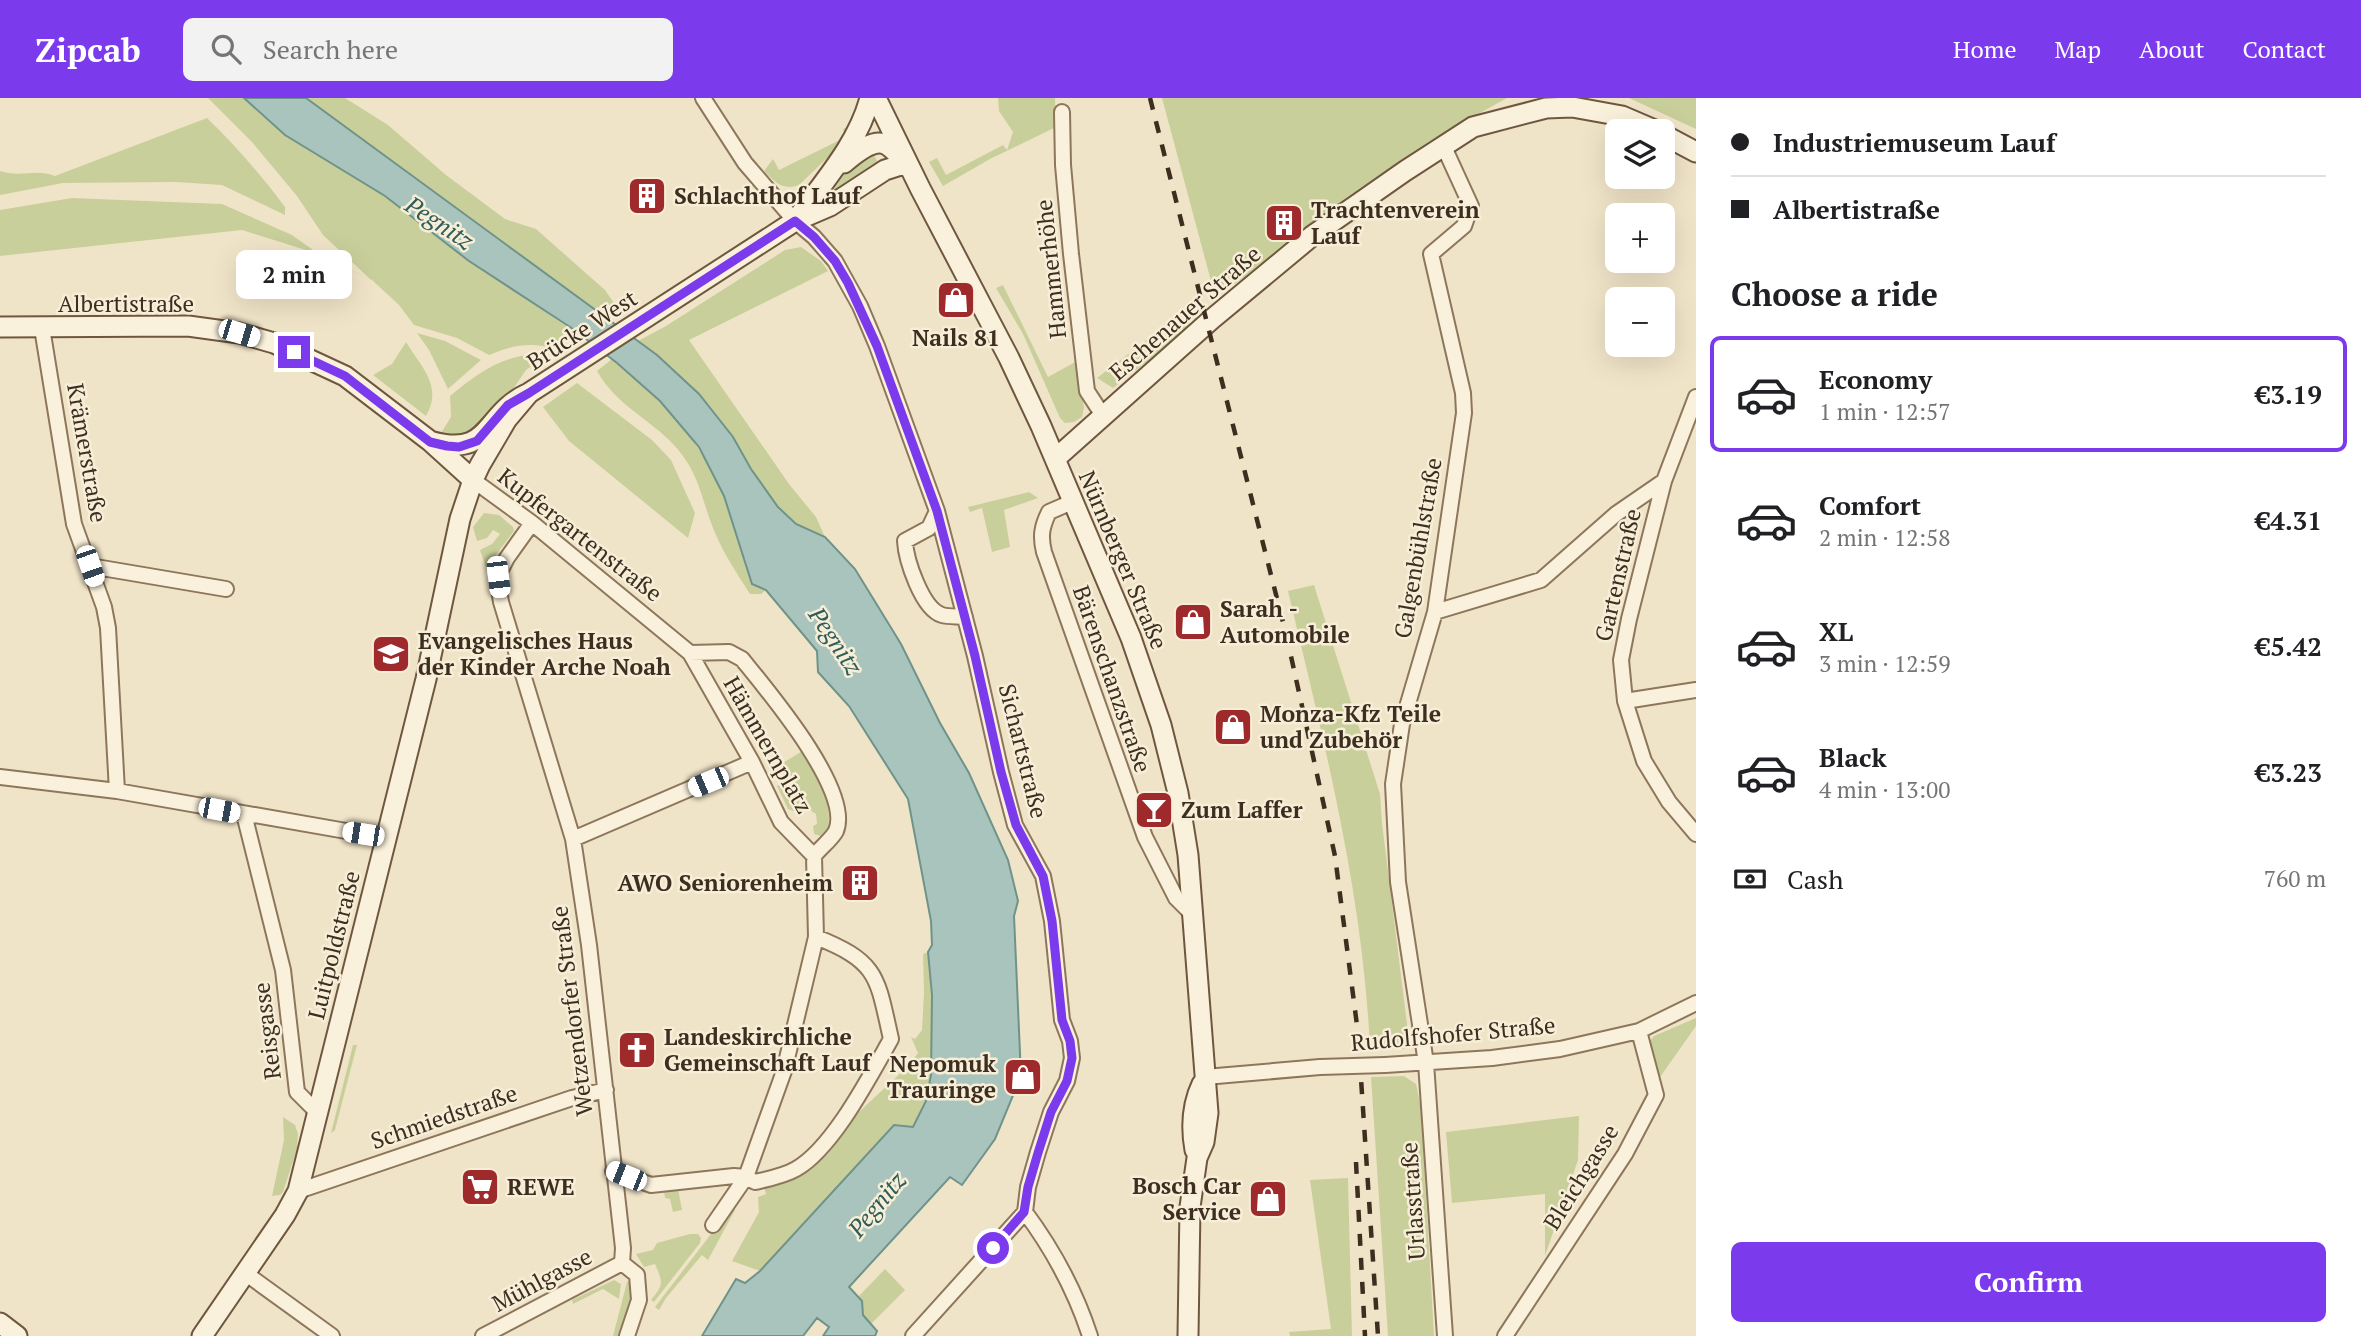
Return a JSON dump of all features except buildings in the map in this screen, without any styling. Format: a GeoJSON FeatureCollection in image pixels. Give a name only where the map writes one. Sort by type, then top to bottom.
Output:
{"type":"FeatureCollection","features":[{"type":"Feature","properties":{"kind":"main road"},"geometry":{"type":"LineString","coordinates":[[795,221],[864,121],[870,98]]}},
{"type":"Feature","properties":{"kind":"main road","name":"Nürnberger Straße"},"geometry":{"type":"LineString","coordinates":[[876,98],[1009,358],[1055,459],[1131,638],[1161,725],[1178,793],[1188,855],[1208,1117],[1204,1142],[1197,1158],[1190,1207],[1188,1336]]}},
{"type":"Feature","properties":{"kind":"main road","name":"Eschenauer Straße"},"geometry":{"type":"LineString","coordinates":[[1055,459],[1212,319],[1312,236],[1405,170],[1472,127],[1546,108],[1572,107],[1629,119]]}},
{"type":"Feature","properties":{"kind":"main road"},"geometry":{"type":"LineString","coordinates":[[1675,141],[1696,152]]}},
{"type":"Feature","properties":{"kind":"main road"},"geometry":{"type":"LineString","coordinates":[[795,221],[830,206],[886,170],[907,163],[886,144],[875,143],[830,172]]}},
{"type":"Feature","properties":{"kind":"main road","name":"Brücke West"},"geometry":{"type":"LineString","coordinates":[[529,393],[795,221]]}},
{"type":"Feature","properties":{"kind":"main road","name":"Albertistraße"},"geometry":{"type":"LineString","coordinates":[[0,327],[188,326],[239,333],[274,343],[345,376],[430,442],[472,480]]}},
{"type":"Feature","properties":{"kind":"main road"},"geometry":{"type":"LineString","coordinates":[[430,442],[459,447],[477,441],[508,405],[529,393]]}},
{"type":"Feature","properties":{"kind":"main road","name":"Luitpoldstraße"},"geometry":{"type":"LineString","coordinates":[[202,1336],[298,1191],[426,679],[460,519],[472,480],[507,419],[529,393]]}},
{"type":"Feature","properties":{"kind":"main road"},"geometry":{"type":"LineString","coordinates":[[0,1323],[17,1336]]}},
{"type":"Feature","properties":{"kind":"street","name":"Sichartstraße"},"geometry":{"type":"LineString","coordinates":[[703,98],[746,163],[795,221],[814,237],[835,261],[860,306],[937,511],[1016,825],[1043,876],[1052,921],[1062,1020],[1070,1041],[1072,1058],[1067,1081],[1051,1112],[1038,1153],[1024,1212]]}},
{"type":"Feature","properties":{"kind":"street","name":"Hammerhöhe"},"geometry":{"type":"LineString","coordinates":[[1062,112],[1063,165],[1087,391],[1104,416]]}},
{"type":"Feature","properties":{"kind":"street","name":"Galgenbühlstraße"},"geometry":{"type":"LineString","coordinates":[[1426,1063],[1398,882],[1394,784],[1402,724],[1435,612],[1464,413],[1463,393],[1431,254],[1464,226],[1471,206],[1444,147]]}},
{"type":"Feature","properties":{"kind":"street","name":"Krämerstraße"},"geometry":{"type":"LineString","coordinates":[[42,328],[74,524],[104,607],[108,628],[117,791]]}},
{"type":"Feature","properties":{"kind":"street","name":"Gartenstraße"},"geometry":{"type":"LineString","coordinates":[[1695,406],[1664,481],[1629,619],[1622,660],[1625,701],[1644,761],[1669,802],[1696,834]]}},
{"type":"Feature","properties":{"kind":"street","name":"Kupfergartenstraße"},"geometry":{"type":"LineString","coordinates":[[472,480],[532,523],[690,653]]}},
{"type":"Feature","properties":{"kind":"street"},"geometry":{"type":"LineString","coordinates":[[1435,612],[1541,580],[1616,514],[1664,481]]}},
{"type":"Feature","properties":{"kind":"street","name":"Bärenschanzstraße"},"geometry":{"type":"LineString","coordinates":[[1072,502],[1049,512],[1041,538],[1044,552],[1144,837],[1176,898],[1192,914]]}},
{"type":"Feature","properties":{"kind":"street"},"geometry":{"type":"LineString","coordinates":[[937,511],[929,528],[905,541],[905,552],[928,605],[941,615],[965,617]]}},
{"type":"Feature","properties":{"kind":"street","name":"Wetzendorfer Straße"},"geometry":{"type":"LineString","coordinates":[[532,523],[507,558],[498,577],[500,602],[573,839],[606,1090],[622,1264]]}},
{"type":"Feature","properties":{"kind":"street"},"geometry":{"type":"LineString","coordinates":[[90,566],[226,589]]}},
{"type":"Feature","properties":{"kind":"street"},"geometry":{"type":"LineString","coordinates":[[690,653],[729,652],[742,659],[800,732],[838,805],[835,832],[814,856],[816,937],[784,1071],[746,1177],[713,1225]]}},
{"type":"Feature","properties":{"kind":"street","name":"Hämmernplatz"},"geometry":{"type":"LineString","coordinates":[[690,653],[752,762],[781,822],[814,856]]}},
{"type":"Feature","properties":{"kind":"street"},"geometry":{"type":"LineString","coordinates":[[1625,701],[1696,690]]}},
{"type":"Feature","properties":{"kind":"street"},"geometry":{"type":"LineString","coordinates":[[573,839],[752,762]]}},
{"type":"Feature","properties":{"kind":"street"},"geometry":{"type":"LineString","coordinates":[[0,777],[117,791],[386,838]]}},
{"type":"Feature","properties":{"kind":"street","name":"Reisgasse"},"geometry":{"type":"LineString","coordinates":[[244,814],[283,970],[297,1092],[317,1112]]}},
{"type":"Feature","properties":{"kind":"street"},"geometry":{"type":"LineString","coordinates":[[613,1171],[651,1185],[734,1176],[746,1177],[755,1182],[796,1169],[817,1153],[852,1106],[891,1040],[877,979],[866,964],[851,952],[816,937]]}},
{"type":"Feature","properties":{"kind":"street","name":"Rudolfshofer Straße"},"geometry":{"type":"LineString","coordinates":[[1205,1077],[1320,1067],[1492,1058],[1560,1049],[1639,1031],[1696,1003]]}},
{"type":"Feature","properties":{"kind":"street","name":"Bleichgasse"},"geometry":{"type":"LineString","coordinates":[[1505,1336],[1625,1154],[1656,1095],[1639,1031]]}},
{"type":"Feature","properties":{"kind":"street","name":"Urlasstraße"},"geometry":{"type":"LineString","coordinates":[[1426,1063],[1446,1336]]}},
{"type":"Feature","properties":{"kind":"street","name":"Schmiedstraße"},"geometry":{"type":"LineString","coordinates":[[298,1191],[528,1112],[606,1090]]}},
{"type":"Feature","properties":{"kind":"street"},"geometry":{"type":"LineString","coordinates":[[913,1336],[1024,1212],[1062,1267],[1090,1336]]}},
{"type":"Feature","properties":{"kind":"street"},"geometry":{"type":"LineString","coordinates":[[622,1264],[637,1275],[639,1300],[627,1336]]}},
{"type":"Feature","properties":{"kind":"street","name":"Mühlgasse"},"geometry":{"type":"LineString","coordinates":[[483,1336],[622,1264]]}},
{"type":"Feature","properties":{"kind":"street"},"geometry":{"type":"LineString","coordinates":[[245,1273],[332,1336]]}},
{"type":"Feature","properties":{"kind":"green space"},"geometry":{"type":"Polygon","coordinates":[[[208,98],[244,98],[285,135],[385,196],[469,261],[578,334],[554,349],[538,345],[521,346],[489,355],[457,338],[414,325],[399,305],[372,280],[312,252],[242,230],[0,256],[0,210],[72,198],[222,204],[292,235],[320,255],[370,279],[323,235],[297,196],[252,142],[208,98]]]}},
{"type":"Feature","properties":{"kind":"green space"},"geometry":{"type":"Polygon","coordinates":[[[306,98],[345,98],[388,125],[446,175],[505,219],[536,229],[605,290],[618,309],[604,316],[306,98]]]}},
{"type":"Feature","properties":{"kind":"green space"},"geometry":{"type":"Polygon","coordinates":[[[998,98],[1055,98],[1056,127],[990,159],[943,186],[929,162],[937,158],[946,175],[1003,145],[1007,150],[1013,132],[999,111],[998,98]]]}},
{"type":"Feature","properties":{"kind":"green space"},"geometry":{"type":"Polygon","coordinates":[[[1162,98],[1507,98],[1428,142],[1347,197],[1266,264],[1215,296],[1162,98]]]}},
{"type":"Feature","properties":{"kind":"green space"},"geometry":{"type":"Polygon","coordinates":[[[1629,98],[1696,98],[1696,129],[1629,98]]]}},
{"type":"Feature","properties":{"kind":"green space"},"geometry":{"type":"Polygon","coordinates":[[[207,118],[267,184],[285,207],[285,215],[222,185],[176,182],[63,183],[0,195],[0,171],[55,176],[207,118]]]}},
{"type":"Feature","properties":{"kind":"green space"},"geometry":{"type":"Polygon","coordinates":[[[855,123],[847,139],[799,185],[784,186],[764,171],[773,159],[779,170],[846,137],[843,129],[855,123]]]}},
{"type":"Feature","properties":{"kind":"green space"},"geometry":{"type":"Polygon","coordinates":[[[871,150],[879,164],[830,197],[853,162],[871,150]]]}},
{"type":"Feature","properties":{"kind":"green space"},"geometry":{"type":"Polygon","coordinates":[[[801,247],[821,261],[828,271],[689,340],[789,484],[816,517],[825,537],[799,526],[785,516],[712,410],[677,373],[638,341],[785,250],[801,247]]]}},
{"type":"Feature","properties":{"kind":"green space"},"geometry":{"type":"Polygon","coordinates":[[[1003,285],[1048,377],[1077,361],[1084,408],[1082,417],[1074,422],[1065,423],[1060,418],[1023,334],[996,288],[1003,285]]]}},
{"type":"Feature","properties":{"kind":"green space"},"geometry":{"type":"Polygon","coordinates":[[[1187,309],[1190,328],[1113,388],[1097,378],[1187,309]]]}},
{"type":"Feature","properties":{"kind":"green space"},"geometry":{"type":"Polygon","coordinates":[[[417,333],[445,341],[481,360],[448,389],[429,350],[417,333]]]}},
{"type":"Feature","properties":{"kind":"green space"},"geometry":{"type":"Polygon","coordinates":[[[406,342],[424,369],[431,386],[431,405],[426,416],[373,375],[392,364],[406,342]]]}},
{"type":"Feature","properties":{"kind":"green space"},"geometry":{"type":"Polygon","coordinates":[[[537,354],[547,355],[526,370],[509,395],[473,434],[451,439],[441,433],[451,417],[450,396],[500,362],[537,354]]]}},
{"type":"Feature","properties":{"kind":"green space"},"geometry":{"type":"Polygon","coordinates":[[[612,359],[662,404],[703,456],[728,507],[752,584],[766,590],[761,594],[750,594],[730,561],[713,528],[695,478],[678,449],[617,396],[597,371],[612,359]]]}},
{"type":"Feature","properties":{"kind":"green space"},"geometry":{"type":"Polygon","coordinates":[[[577,383],[652,440],[671,460],[695,513],[688,538],[569,441],[543,407],[577,383]]]}},
{"type":"Feature","properties":{"kind":"green space"},"geometry":{"type":"Polygon","coordinates":[[[1029,492],[1038,498],[1004,510],[1010,547],[992,552],[982,508],[970,512],[968,507],[1029,492]]]}},
{"type":"Feature","properties":{"kind":"green space"},"geometry":{"type":"Polygon","coordinates":[[[484,513],[499,515],[514,531],[492,560],[490,570],[487,570],[480,550],[492,544],[500,534],[493,530],[487,538],[477,541],[473,527],[484,513]]]}},
{"type":"Feature","properties":{"kind":"green space"},"geometry":{"type":"Polygon","coordinates":[[[1314,585],[1380,794],[1409,1040],[1407,1049],[1370,1049],[1359,933],[1340,818],[1288,591],[1314,585]]]}},
{"type":"Feature","properties":{"kind":"green space"},"geometry":{"type":"Polygon","coordinates":[[[804,750],[826,795],[828,805],[828,829],[821,836],[814,834],[816,814],[810,810],[788,809],[777,786],[786,780],[778,766],[804,750]]]}},
{"type":"Feature","properties":{"kind":"green space"},"geometry":{"type":"Polygon","coordinates":[[[928,952],[932,1062],[925,1101],[913,1127],[894,1125],[760,1271],[732,1261],[759,1212],[758,1197],[766,1194],[764,1187],[800,1177],[829,1153],[859,1112],[909,1065],[918,1053],[911,1037],[915,1039],[922,1030],[923,954],[928,952]]]}},
{"type":"Feature","properties":{"kind":"green space"},"geometry":{"type":"Polygon","coordinates":[[[1696,1018],[1696,1026],[1658,1080],[1650,1041],[1654,1036],[1696,1018]]]}},
{"type":"Feature","properties":{"kind":"green space"},"geometry":{"type":"Polygon","coordinates":[[[353,1045],[357,1045],[335,1130],[331,1133],[353,1045]]]}},
{"type":"Feature","properties":{"kind":"green space"},"geometry":{"type":"Polygon","coordinates":[[[1404,1076],[1416,1084],[1421,1107],[1434,1336],[1388,1336],[1371,1077],[1404,1076]]]}},
{"type":"Feature","properties":{"kind":"green space"},"geometry":{"type":"Polygon","coordinates":[[[1579,1116],[1578,1160],[1545,1256],[1545,1194],[1452,1203],[1446,1132],[1579,1116]]]}},
{"type":"Feature","properties":{"kind":"green space"},"geometry":{"type":"Polygon","coordinates":[[[283,1117],[295,1125],[298,1134],[297,1149],[283,1192],[272,1196],[284,1140],[283,1117]]]}},
{"type":"Feature","properties":{"kind":"green space"},"geometry":{"type":"Polygon","coordinates":[[[1348,1178],[1352,1336],[1290,1336],[1289,1332],[1331,1329],[1310,1180],[1348,1178]]]}},
{"type":"Feature","properties":{"kind":"green space"},"geometry":{"type":"Polygon","coordinates":[[[678,1189],[682,1210],[673,1212],[670,1199],[665,1198],[664,1191],[678,1189]]]}},
{"type":"Feature","properties":{"kind":"green space"},"geometry":{"type":"Polygon","coordinates":[[[731,1208],[735,1210],[708,1260],[702,1255],[659,1310],[655,1307],[731,1208]]]}},
{"type":"Feature","properties":{"kind":"green space"},"geometry":{"type":"Polygon","coordinates":[[[698,1234],[700,1243],[654,1302],[651,1300],[660,1287],[660,1275],[655,1264],[644,1267],[636,1254],[653,1250],[657,1243],[698,1234]]]}},
{"type":"Feature","properties":{"kind":"green space"},"geometry":{"type":"Polygon","coordinates":[[[885,1269],[905,1290],[871,1324],[863,1315],[862,1301],[858,1297],[885,1269]]]}},
{"type":"Feature","properties":{"kind":"green space"},"geometry":{"type":"Polygon","coordinates":[[[614,1280],[621,1284],[619,1299],[603,1289],[573,1304],[572,1300],[614,1280]]]}},
{"type":"Feature","properties":{"kind":"green space"},"geometry":{"type":"Polygon","coordinates":[[[632,1281],[633,1297],[621,1336],[613,1336],[627,1282],[632,1281]]]}},
{"type":"Feature","properties":{"kind":"water","name":"Pegnitz"},"geometry":{"type":"Polygon","coordinates":[[[244,98],[306,98],[657,355],[699,394],[733,437],[751,469],[778,507],[796,524],[825,537],[855,569],[901,644],[940,723],[969,773],[1008,860],[1018,901],[1014,916],[1021,1076],[995,1139],[962,1185],[950,1177],[849,1287],[862,1301],[863,1315],[877,1331],[875,1336],[823,1336],[829,1327],[817,1318],[803,1336],[702,1336],[736,1279],[745,1283],[760,1271],[894,1125],[913,1127],[926,1101],[931,1075],[932,995],[928,952],[932,945],[931,921],[908,799],[849,706],[818,672],[817,651],[766,590],[752,584],[724,496],[699,447],[660,401],[573,329],[469,261],[385,196],[285,135],[244,98]]]}},
{"type":"Feature","properties":{"kind":"railway"},"geometry":{"type":"LineString","coordinates":[[1150,98],[1287,638],[1335,856],[1358,1033],[1378,1336]]}},
{"type":"Feature","properties":{"kind":"railway"},"geometry":{"type":"LineString","coordinates":[[1356,1162],[1365,1336]]}},
{"type":"Feature","properties":{"kind":"place","name":"Schlachthof Lauf"},"geometry":{"type":"Point","coordinates":[647,196]}},
{"type":"Feature","properties":{"kind":"place","name":"Trachtenverein Lauf"},"geometry":{"type":"Point","coordinates":[1284,223]}},
{"type":"Feature","properties":{"kind":"place","name":"Nails 81"},"geometry":{"type":"Point","coordinates":[956,300]}},
{"type":"Feature","properties":{"kind":"place","name":"Sarah - Automobile"},"geometry":{"type":"Point","coordinates":[1193,622]}},
{"type":"Feature","properties":{"kind":"place","name":"Evangelisches Haus der Kinder Arche Noah"},"geometry":{"type":"Point","coordinates":[391,654]}},
{"type":"Feature","properties":{"kind":"place","name":"Monza-Kfz Teile und Zubehör"},"geometry":{"type":"Point","coordinates":[1233,727]}},
{"type":"Feature","properties":{"kind":"place","name":"Zum Laffer"},"geometry":{"type":"Point","coordinates":[1154,810]}},
{"type":"Feature","properties":{"kind":"place","name":"AWO Seniorenheim"},"geometry":{"type":"Point","coordinates":[860,883]}},
{"type":"Feature","properties":{"kind":"place","name":"Landeskirchliche Gemeinschaft Lauf"},"geometry":{"type":"Point","coordinates":[637,1050]}},
{"type":"Feature","properties":{"kind":"place","name":"Nepomuk Trauringe"},"geometry":{"type":"Point","coordinates":[1023,1077]}},
{"type":"Feature","properties":{"kind":"place","name":"REWE"},"geometry":{"type":"Point","coordinates":[480,1187]}},
{"type":"Feature","properties":{"kind":"place","name":"Bosch Car Service"},"geometry":{"type":"Point","coordinates":[1268,1199]}},
{"type":"Feature","properties":{"kind":"route"},"geometry":{"type":"LineString","coordinates":[[294,352],[345,376],[430,442],[459,447],[477,441],[508,405],[518,398],[795,221],[814,237],[835,261],[860,306],[877,346],[937,511],[975,656],[1001,772],[1016,825],[1043,876],[1052,921],[1062,1020],[1070,1041],[1072,1058],[1067,1081],[1051,1112],[1038,1153],[1024,1212],[993,1248]]}}]}
